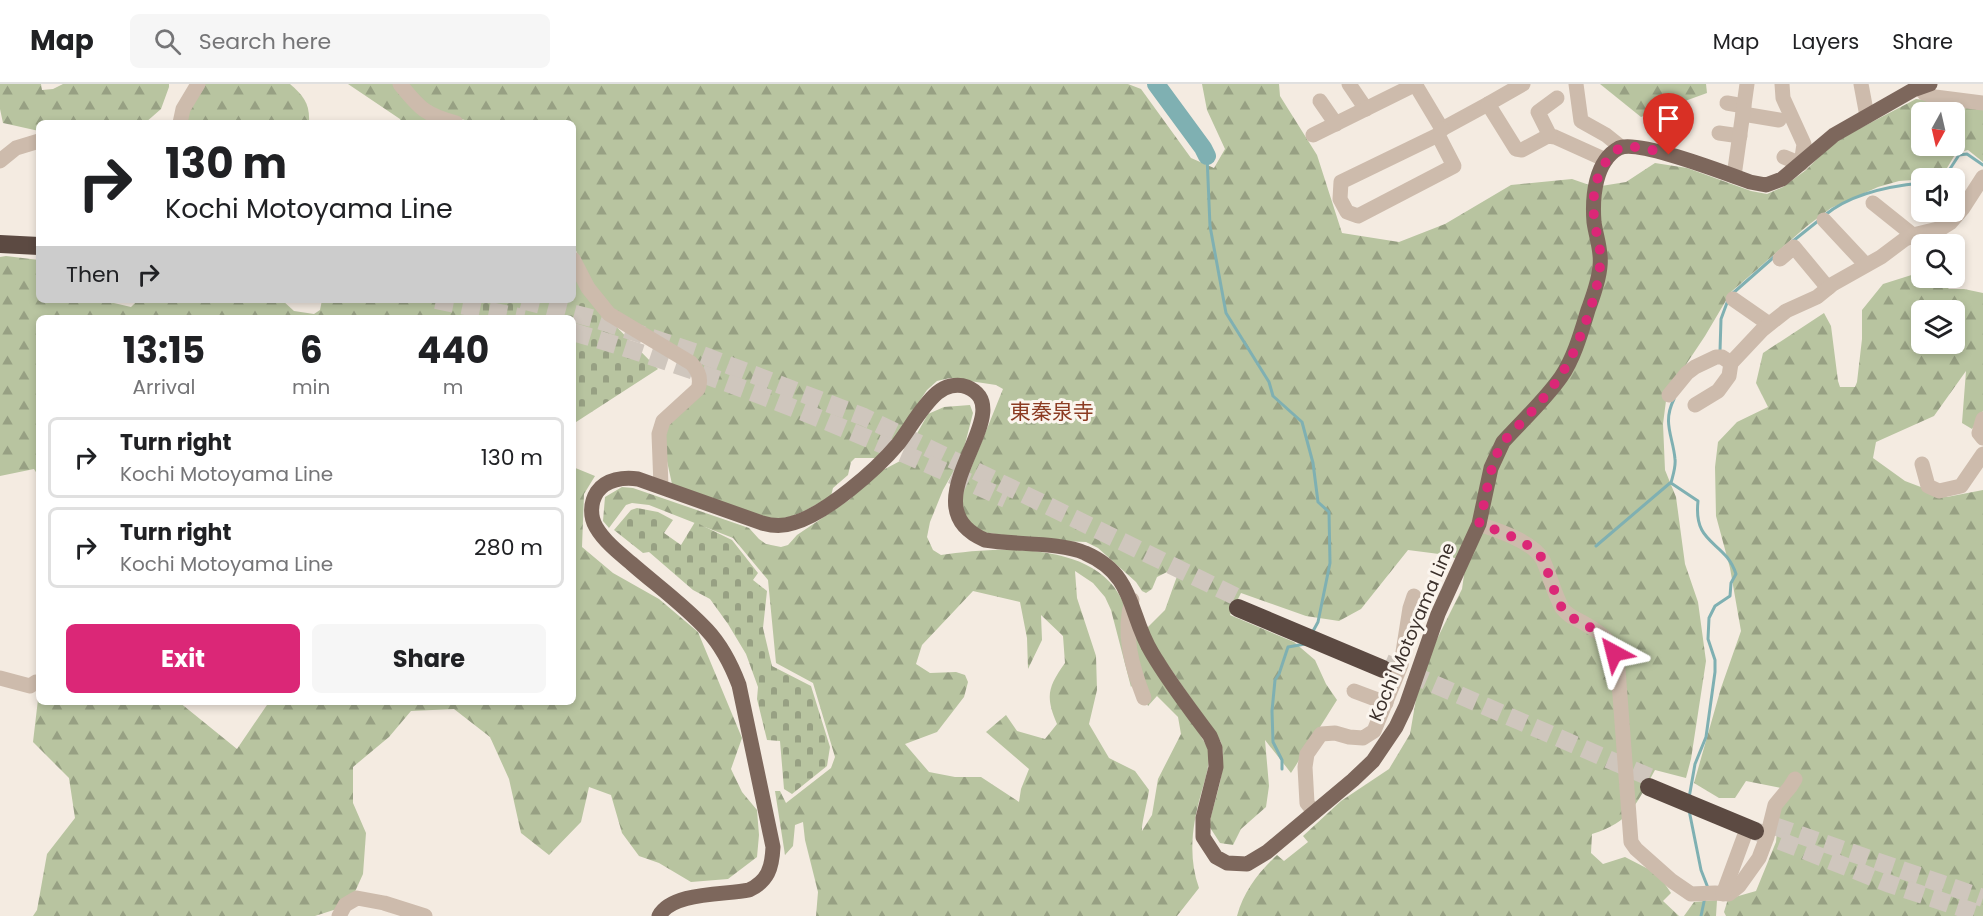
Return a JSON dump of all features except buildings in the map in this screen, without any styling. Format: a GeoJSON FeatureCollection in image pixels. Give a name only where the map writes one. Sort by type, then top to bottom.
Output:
{"type":"FeatureCollection","features":[{"type":"Feature","properties":{"kind":"highway"},"geometry":{"type":"LineString","coordinates":[[0,244],[36,246]]}},
{"type":"Feature","properties":{"kind":"highway"},"geometry":{"type":"LineString","coordinates":[[0,252],[36,253]]}},
{"type":"Feature","properties":{"kind":"highway"},"geometry":{"type":"LineString","coordinates":[[1248,608],[1380,664]]}},
{"type":"Feature","properties":{"kind":"highway"},"geometry":{"type":"LineString","coordinates":[[1652,783],[1753,830]]}},
{"type":"Feature","properties":{"kind":"main road"},"geometry":{"type":"LineString","coordinates":[[1605,160],[1621,147],[1630,146],[1653,150],[1759,185],[1772,184],[1788,176],[1834,135],[1914,87]]}},
{"type":"Feature","properties":{"kind":"main road","name":"Kochi Motoyama Line"},"geometry":{"type":"LineString","coordinates":[[659,916],[667,906],[674,902],[687,898],[749,890],[756,886],[763,881],[770,870],[773,847],[739,685],[727,657],[707,629],[619,553],[598,531],[593,520],[593,500],[599,490],[616,480],[631,478],[661,486],[762,523],[773,526],[792,524],[815,513],[875,469],[938,392],[949,386],[966,387],[980,400],[983,417],[956,487],[954,501],[963,526],[975,536],[985,540],[1074,549],[1086,553],[1113,572],[1128,591],[1138,625],[1150,650],[1210,736],[1215,748],[1216,767],[1202,828],[1205,843],[1216,857],[1227,863],[1246,864],[1254,861],[1373,761],[1396,727],[1406,706],[1438,614],[1479,524],[1491,468],[1497,452],[1503,442],[1561,377],[1577,344],[1599,274],[1601,252],[1595,224],[1594,205],[1596,183],[1605,160]]}},
{"type":"Feature","properties":{"kind":"street"},"geometry":{"type":"LineString","coordinates":[[181,120],[183,110],[198,84]]}},
{"type":"Feature","properties":{"kind":"street"},"geometry":{"type":"LineString","coordinates":[[400,84],[418,106],[445,120]]}},
{"type":"Feature","properties":{"kind":"street"},"geometry":{"type":"LineString","coordinates":[[1349,84],[1366,110]]}},
{"type":"Feature","properties":{"kind":"street"},"geometry":{"type":"LineString","coordinates":[[1313,135],[1416,84],[1440,132],[1454,166],[1358,216],[1347,212],[1341,199],[1341,182],[1440,132],[1523,84]]}},
{"type":"Feature","properties":{"kind":"street"},"geometry":{"type":"LineString","coordinates":[[1576,84],[1574,110],[1581,121],[1606,135],[1621,147]]}},
{"type":"Feature","properties":{"kind":"street"},"geometry":{"type":"LineString","coordinates":[[1734,176],[1747,84]]}},
{"type":"Feature","properties":{"kind":"street"},"geometry":{"type":"LineString","coordinates":[[1782,84],[1783,98],[1804,144],[1801,164],[1784,157]]}},
{"type":"Feature","properties":{"kind":"street"},"geometry":{"type":"LineString","coordinates":[[1861,84],[1867,116]]}},
{"type":"Feature","properties":{"kind":"street"},"geometry":{"type":"LineString","coordinates":[[1914,87],[1935,97],[1983,103]]}},
{"type":"Feature","properties":{"kind":"street"},"geometry":{"type":"LineString","coordinates":[[1550,136],[1538,111],[1557,98]]}},
{"type":"Feature","properties":{"kind":"street"},"geometry":{"type":"LineString","coordinates":[[1320,101],[1336,124]]}},
{"type":"Feature","properties":{"kind":"street"},"geometry":{"type":"LineString","coordinates":[[1727,103],[1779,120]]}},
{"type":"Feature","properties":{"kind":"street"},"geometry":{"type":"LineString","coordinates":[[1488,104],[1516,149],[1522,150],[1541,138],[1550,136],[1605,160]]}},
{"type":"Feature","properties":{"kind":"street"},"geometry":{"type":"LineString","coordinates":[[1719,133],[1740,136]]}},
{"type":"Feature","properties":{"kind":"street"},"geometry":{"type":"LineString","coordinates":[[0,161],[16,148],[36,142]]}},
{"type":"Feature","properties":{"kind":"street"},"geometry":{"type":"LineString","coordinates":[[1965,201],[1983,177]]}},
{"type":"Feature","properties":{"kind":"street"},"geometry":{"type":"LineString","coordinates":[[1873,203],[1918,234]]}},
{"type":"Feature","properties":{"kind":"street"},"geometry":{"type":"LineString","coordinates":[[1824,220],[1866,265]]}},
{"type":"Feature","properties":{"kind":"street"},"geometry":{"type":"LineString","coordinates":[[1929,234],[1942,228],[1947,222]]}},
{"type":"Feature","properties":{"kind":"street"},"geometry":{"type":"LineString","coordinates":[[1669,395],[1691,369],[1723,359],[1749,342],[1786,311],[1817,297],[1828,288],[1881,257],[1896,244],[1911,240]]}},
{"type":"Feature","properties":{"kind":"street"},"geometry":{"type":"LineString","coordinates":[[1780,259],[1794,247],[1828,288]]}},
{"type":"Feature","properties":{"kind":"street"},"geometry":{"type":"LineString","coordinates":[[576,265],[588,288],[609,314],[691,363],[697,370],[700,381],[698,388],[663,421],[659,434],[661,486]]}},
{"type":"Feature","properties":{"kind":"street"},"geometry":{"type":"LineString","coordinates":[[1733,299],[1769,324]]}},
{"type":"Feature","properties":{"kind":"street"},"geometry":{"type":"LineString","coordinates":[[1695,405],[1718,391],[1729,376],[1723,359]]}},
{"type":"Feature","properties":{"kind":"street"},"geometry":{"type":"LineString","coordinates":[[1983,419],[1978,433],[1983,438]]}},
{"type":"Feature","properties":{"kind":"street"},"geometry":{"type":"LineString","coordinates":[[1922,464],[1928,486],[1939,491],[1961,486],[1983,454]]}},
{"type":"Feature","properties":{"kind":"street"},"geometry":{"type":"LineString","coordinates":[[1479,524],[1534,548],[1543,561],[1566,614],[1603,633],[1609,642],[1618,669],[1631,842],[1672,881],[1692,895],[1729,894],[1739,886],[1759,858],[1775,805],[1795,779]]}},
{"type":"Feature","properties":{"kind":"street"},"geometry":{"type":"LineString","coordinates":[[1314,812],[1307,803],[1305,767],[1307,754],[1321,734],[1335,733],[1362,738],[1374,731],[1401,665],[1414,596]]}},
{"type":"Feature","properties":{"kind":"street"},"geometry":{"type":"LineString","coordinates":[[1132,600],[1127,615],[1132,667],[1144,698]]}},
{"type":"Feature","properties":{"kind":"street"},"geometry":{"type":"LineString","coordinates":[[0,678],[30,686],[36,682]]}},
{"type":"Feature","properties":{"kind":"street"},"geometry":{"type":"LineString","coordinates":[[1354,691],[1386,703]]}},
{"type":"Feature","properties":{"kind":"street"},"geometry":{"type":"LineString","coordinates":[[1719,893],[1753,830]]}},
{"type":"Feature","properties":{"kind":"street"},"geometry":{"type":"LineString","coordinates":[[339,916],[345,905],[357,898],[384,903],[425,916]]}},
{"type":"Feature","properties":{"kind":"green space"},"geometry":{"type":"Polygon","coordinates":[[[0,84],[41,84],[42,90],[53,89],[63,84],[169,84],[161,109],[148,120],[36,120],[36,130],[3,123],[0,109],[0,84]]]}},
{"type":"Feature","properties":{"kind":"green space"},"geometry":{"type":"Polygon","coordinates":[[[204,84],[290,84],[305,101],[309,120],[186,120],[188,111],[204,84]]]}},
{"type":"Feature","properties":{"kind":"green space"},"geometry":{"type":"Polygon","coordinates":[[[348,84],[393,84],[433,120],[400,119],[348,84]]]}},
{"type":"Feature","properties":{"kind":"green space"},"geometry":{"type":"Polygon","coordinates":[[[406,84],[1128,84],[1141,89],[1191,158],[1214,168],[1225,149],[1207,110],[1202,84],[1279,84],[1280,96],[1317,155],[1342,233],[1399,242],[1445,224],[1511,185],[1572,179],[1595,187],[1626,182],[1655,163],[1687,168],[1751,191],[1767,194],[1783,187],[1806,170],[1829,147],[1849,134],[1916,99],[1945,102],[1911,102],[1911,156],[1954,156],[1947,168],[1911,168],[1911,180],[1878,187],[1831,208],[1807,226],[1731,292],[1667,393],[1663,424],[1665,470],[1676,497],[1685,564],[1698,602],[1706,661],[1691,759],[1686,778],[1655,770],[1631,810],[1616,824],[1592,834],[1591,853],[1603,864],[1625,857],[1658,874],[1671,893],[1663,901],[1679,916],[1237,916],[1252,883],[1277,855],[1284,861],[1308,842],[1303,836],[1341,801],[1389,769],[1410,734],[1416,699],[1429,655],[1462,589],[1466,561],[1439,554],[1408,550],[1361,609],[1339,621],[1306,616],[1241,593],[1230,615],[1294,642],[1315,660],[1326,684],[1337,700],[1291,773],[1265,740],[1269,786],[1266,807],[1241,829],[1233,845],[1220,843],[1209,826],[1222,774],[1221,742],[1153,643],[1147,628],[1165,610],[1181,565],[1157,577],[1152,589],[1146,593],[1098,548],[1086,542],[1040,540],[981,532],[965,517],[962,502],[965,483],[1003,389],[996,385],[950,378],[937,381],[927,390],[891,443],[876,458],[855,458],[851,462],[848,475],[833,488],[831,496],[790,517],[774,518],[745,512],[672,484],[663,443],[664,432],[704,373],[701,363],[612,308],[588,277],[576,251],[576,120],[465,120],[435,112],[406,84]]]}},
{"type":"Feature","properties":{"kind":"green space"},"geometry":{"type":"Polygon","coordinates":[[[1600,84],[1706,84],[1707,93],[1641,117],[1600,84]]]}},
{"type":"Feature","properties":{"kind":"green space"},"geometry":{"type":"Polygon","coordinates":[[[1965,104],[1983,106],[1983,162],[1968,150],[1965,151],[1965,104]]]}},
{"type":"Feature","properties":{"kind":"green space"},"geometry":{"type":"Polygon","coordinates":[[[0,257],[36,260],[36,303],[114,303],[131,307],[135,303],[285,303],[294,311],[314,314],[320,310],[321,303],[488,303],[472,312],[472,315],[36,315],[36,472],[34,469],[0,476],[0,257]]]}},
{"type":"Feature","properties":{"kind":"green space"},"geometry":{"type":"Polygon","coordinates":[[[1911,275],[1911,288],[1964,289],[1983,293],[1983,411],[1972,429],[1962,423],[1966,371],[1934,416],[1876,442],[1873,458],[1905,481],[1947,497],[1983,490],[1983,916],[1726,916],[1724,912],[1728,899],[1756,891],[1776,842],[1781,788],[1746,781],[1735,798],[1719,798],[1694,783],[1721,688],[1741,631],[1730,568],[1716,516],[1715,467],[1718,442],[1737,422],[1768,407],[1756,383],[1763,353],[1824,313],[1831,326],[1840,387],[1855,387],[1862,339],[1862,310],[1883,284],[1911,275]]]}},
{"type":"Feature","properties":{"kind":"green space"},"geometry":{"type":"Polygon","coordinates":[[[576,276],[588,298],[658,369],[576,422],[576,315],[472,315],[467,308],[475,303],[576,303],[576,276]]]}},
{"type":"Feature","properties":{"kind":"green space"},"geometry":{"type":"Polygon","coordinates":[[[970,405],[973,413],[962,456],[943,490],[930,522],[927,537],[933,550],[941,555],[1015,550],[1067,557],[1090,567],[1108,581],[1122,600],[1126,614],[1134,683],[1131,687],[1111,610],[1105,597],[1093,583],[1075,571],[1077,598],[1096,656],[1097,690],[1089,724],[1109,758],[1135,771],[1149,790],[1142,831],[1152,815],[1158,779],[1181,734],[1178,717],[1157,696],[1148,706],[1136,670],[1131,621],[1208,748],[1208,766],[1195,818],[1192,841],[1193,865],[1199,888],[1177,916],[816,916],[818,892],[805,840],[803,822],[795,825],[793,846],[785,855],[775,791],[780,791],[786,803],[831,768],[835,757],[813,683],[776,663],[768,580],[733,538],[649,505],[632,503],[626,505],[609,528],[603,521],[605,497],[622,487],[633,488],[749,528],[766,544],[781,547],[788,545],[797,535],[849,500],[883,470],[902,460],[928,414],[944,407],[970,405]],[[973,591],[922,645],[916,664],[930,673],[956,672],[965,675],[968,682],[964,697],[937,732],[905,744],[929,772],[955,777],[981,777],[1019,802],[1021,789],[1029,769],[986,732],[1006,715],[1017,731],[1045,739],[1057,724],[1051,706],[1050,692],[1065,663],[1063,636],[1041,615],[1042,640],[1028,669],[1027,638],[1020,602],[973,591]]]}},
{"type":"Feature","properties":{"kind":"green space"},"geometry":{"type":"Polygon","coordinates":[[[576,468],[595,476],[584,494],[582,547],[613,573],[659,599],[698,632],[742,738],[731,769],[742,792],[757,810],[759,835],[757,857],[728,879],[691,882],[659,863],[639,856],[622,833],[611,795],[589,787],[581,822],[549,855],[521,833],[509,779],[490,737],[454,709],[411,711],[389,737],[353,767],[353,803],[366,833],[363,874],[349,905],[315,916],[33,916],[37,910],[47,854],[75,818],[69,778],[33,742],[37,705],[183,705],[237,749],[267,705],[576,705],[576,468]]]}},
{"type":"Feature","properties":{"kind":"green space"},"geometry":{"type":"Polygon","coordinates":[[[637,508],[658,512],[673,520],[664,533],[681,545],[695,522],[732,540],[758,573],[753,580],[767,591],[763,628],[772,666],[811,686],[830,747],[827,766],[792,794],[784,789],[780,741],[767,740],[757,699],[758,687],[746,654],[728,624],[710,599],[693,590],[649,552],[643,553],[614,530],[631,510],[637,508]]]}},
{"type":"Feature","properties":{"kind":"green space"},"geometry":{"type":"Polygon","coordinates":[[[1717,900],[1716,916],[1684,916],[1694,902],[1717,900]]]}},
{"type":"Feature","properties":{"kind":"waterway"},"geometry":{"type":"LineString","coordinates":[[1156,84],[1207,156]]}},
{"type":"Feature","properties":{"kind":"waterway"},"geometry":{"type":"LineString","coordinates":[[1951,168],[1959,155],[1967,154],[1983,165]]}},
{"type":"Feature","properties":{"kind":"waterway"},"geometry":{"type":"LineString","coordinates":[[1207,156],[1210,226],[1226,313],[1269,382],[1273,396],[1302,422],[1313,463],[1318,502],[1329,512],[1330,563],[1318,622],[1312,633]]}},
{"type":"Feature","properties":{"kind":"waterway"},"geometry":{"type":"LineString","coordinates":[[1825,215],[1859,196],[1911,184]]}},
{"type":"Feature","properties":{"kind":"waterway"},"geometry":{"type":"LineString","coordinates":[[1793,241],[1818,221]]}},
{"type":"Feature","properties":{"kind":"waterway"},"geometry":{"type":"LineString","coordinates":[[1732,294],[1774,257]]}},
{"type":"Feature","properties":{"kind":"waterway"},"geometry":{"type":"LineString","coordinates":[[1720,351],[1721,319],[1728,300]]}},
{"type":"Feature","properties":{"kind":"waterway"},"geometry":{"type":"LineString","coordinates":[[1674,399],[1669,415],[1675,462],[1671,483],[1698,501],[1700,527],[1725,555],[1736,574],[1731,583],[1730,596],[1715,606],[1709,618],[1708,639],[1715,660],[1715,672],[1706,737],[1695,764],[1689,798]]}},
{"type":"Feature","properties":{"kind":"waterway"},"geometry":{"type":"LineString","coordinates":[[1596,546],[1670,483]]}},
{"type":"Feature","properties":{"kind":"waterway"},"geometry":{"type":"LineString","coordinates":[[1282,769],[1282,760],[1273,742],[1272,711],[1275,680],[1288,647],[1305,644]]}},
{"type":"Feature","properties":{"kind":"waterway"},"geometry":{"type":"LineString","coordinates":[[1689,810],[1701,870],[1708,888]]}},
{"type":"Feature","properties":{"kind":"waterway"},"geometry":{"type":"LineString","coordinates":[[1701,916],[1705,897]]}},
{"type":"Feature","properties":{"kind":"tunnel"},"geometry":{"type":"LineString","coordinates":[[451,303],[509,315]]}},
{"type":"Feature","properties":{"kind":"tunnel"},"geometry":{"type":"LineString","coordinates":[[534,303],[595,319],[697,353],[864,417],[1243,600]]}},
{"type":"Feature","properties":{"kind":"tunnel"},"geometry":{"type":"LineString","coordinates":[[576,333],[738,387],[900,452],[1006,499]]}},
{"type":"Feature","properties":{"kind":"tunnel"},"geometry":{"type":"LineString","coordinates":[[1385,663],[1654,779]]}},
{"type":"Feature","properties":{"kind":"tunnel"},"geometry":{"type":"LineString","coordinates":[[1774,826],[1983,898]]}},
{"type":"Feature","properties":{"kind":"tunnel"},"geometry":{"type":"LineString","coordinates":[[1755,831],[1890,884],[1983,915]]}},
{"type":"Feature","properties":{"kind":"district","name":"東秦泉寺"},"geometry":{"type":"Point","coordinates":[1052,412]}},
{"type":"Feature","properties":{"kind":"route"},"geometry":{"type":"LineString","coordinates":[[1614,653],[1603,633],[1566,614],[1559,603],[1543,561],[1534,548],[1479,524],[1491,468],[1497,452],[1503,442],[1561,377],[1577,344],[1597,284],[1601,264],[1594,205],[1596,183],[1605,160],[1621,147],[1630,146],[1669,155]]}}]}
